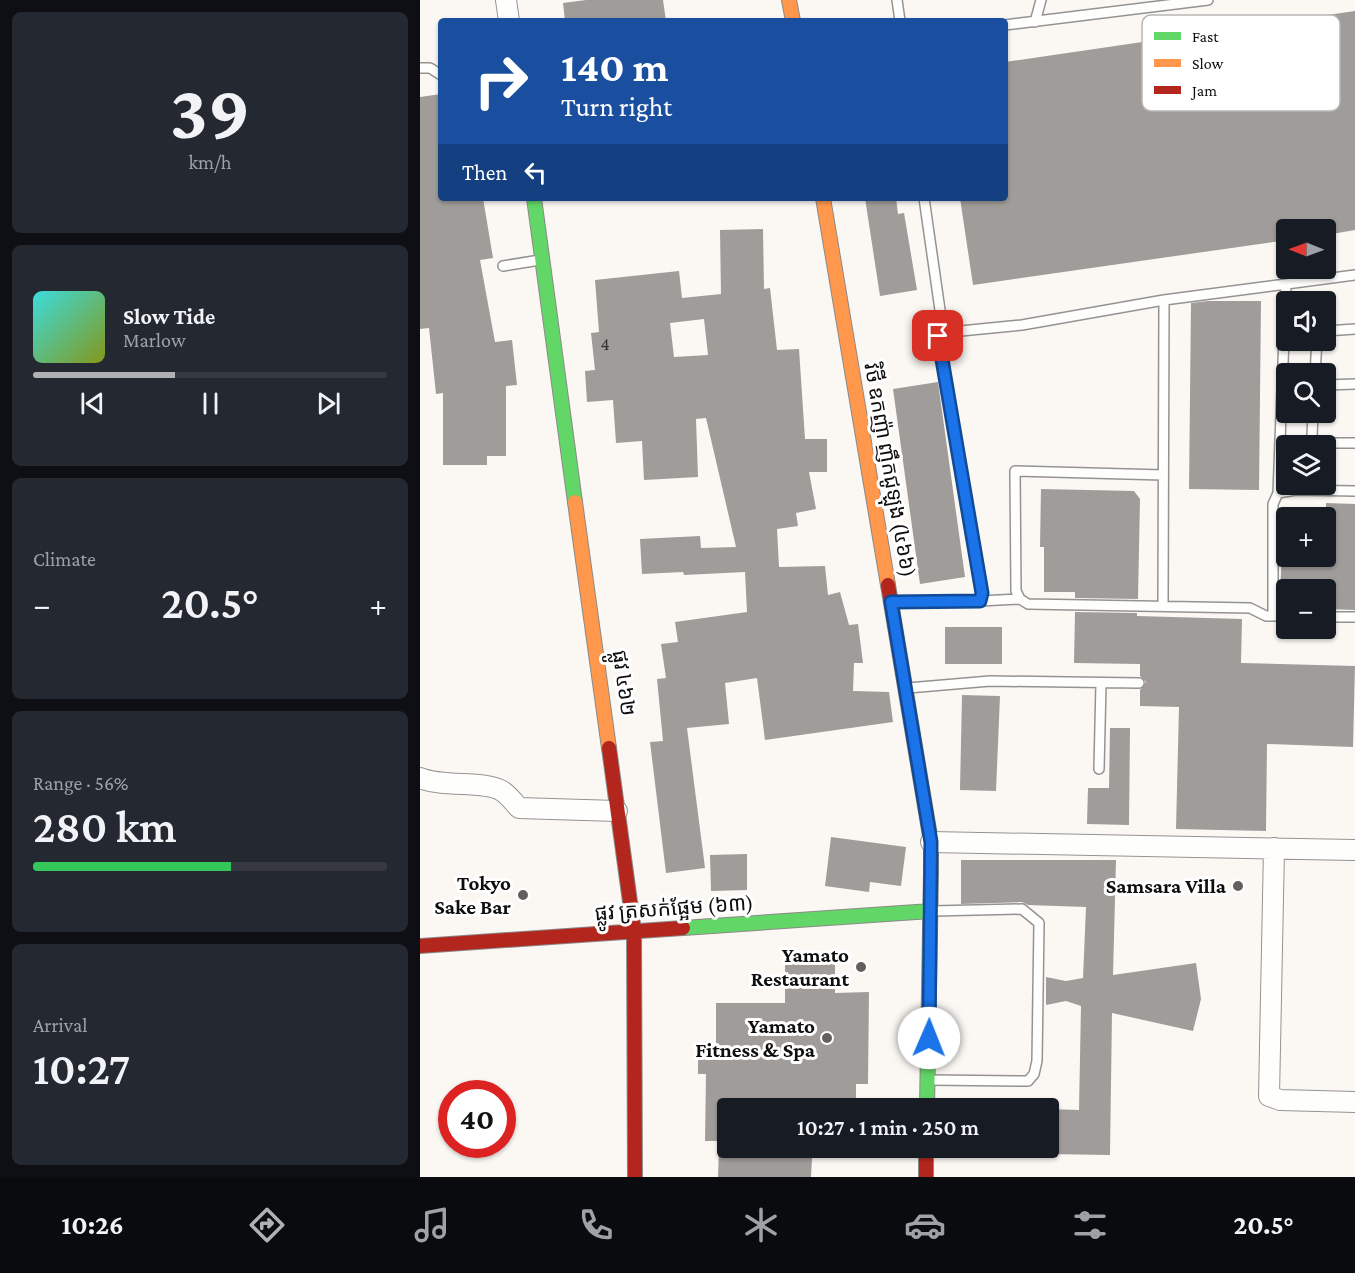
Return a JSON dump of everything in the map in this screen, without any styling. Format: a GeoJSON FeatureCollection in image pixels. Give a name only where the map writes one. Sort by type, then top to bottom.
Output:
{"type":"FeatureCollection","features":[{"type":"Feature","properties":{"kind":"street"},"geometry":{"type":"LineString","coordinates":[[506,0],[509,18]]}},
{"type":"Feature","properties":{"kind":"street"},"geometry":{"type":"LineString","coordinates":[[789,0],[792,18]]}},
{"type":"Feature","properties":{"kind":"street","name":"ផ្លូវ ៤៦២"},"geometry":{"type":"LineString","coordinates":[[534,201],[634,932],[635,1177]]}},
{"type":"Feature","properties":{"kind":"street","name":"វិថី ឧកញ៉ា ញឹកជូឡុង (៤៦៦)"},"geometry":{"type":"LineString","coordinates":[[824,201],[931,842],[927,1098]]}},
{"type":"Feature","properties":{"kind":"street"},"geometry":{"type":"LineString","coordinates":[[420,778],[433,783],[492,787],[502,791],[519,808],[617,811]]}},
{"type":"Feature","properties":{"kind":"street"},"geometry":{"type":"LineString","coordinates":[[931,842],[1355,850]]}},
{"type":"Feature","properties":{"kind":"street"},"geometry":{"type":"LineString","coordinates":[[1274,848],[1269,1096],[1280,1100],[1355,1102]]}},
{"type":"Feature","properties":{"kind":"street","name":"ផ្លូវ ត្រសក់ផ្អែម (៦៣)"},"geometry":{"type":"LineString","coordinates":[[420,946],[931,911]]}},
{"type":"Feature","properties":{"kind":"street"},"geometry":{"type":"LineString","coordinates":[[926,1158],[926,1177]]}},
{"type":"Feature","properties":{"kind":"lane"},"geometry":{"type":"LineString","coordinates":[[897,0],[900,18]]}},
{"type":"Feature","properties":{"kind":"lane"},"geometry":{"type":"LineString","coordinates":[[1035,22],[1041,0]]}},
{"type":"Feature","properties":{"kind":"lane"},"geometry":{"type":"LineString","coordinates":[[1008,26],[1208,0]]}},
{"type":"Feature","properties":{"kind":"lane"},"geometry":{"type":"LineString","coordinates":[[420,68],[430,68],[438,73]]}},
{"type":"Feature","properties":{"kind":"lane"},"geometry":{"type":"LineString","coordinates":[[924,201],[943,331]]}},
{"type":"Feature","properties":{"kind":"lane"},"geometry":{"type":"LineString","coordinates":[[503,266],[542,260]]}},
{"type":"Feature","properties":{"kind":"lane"},"geometry":{"type":"LineString","coordinates":[[980,601],[982,593],[938,336],[943,331],[1022,325],[1164,300],[1355,274]]}},
{"type":"Feature","properties":{"kind":"lane"},"geometry":{"type":"LineString","coordinates":[[1280,435],[1286,285]]}},
{"type":"Feature","properties":{"kind":"lane"},"geometry":{"type":"LineString","coordinates":[[1163,605],[1164,300]]}},
{"type":"Feature","properties":{"kind":"lane"},"geometry":{"type":"LineString","coordinates":[[1336,330],[1355,329]]}},
{"type":"Feature","properties":{"kind":"lane"},"geometry":{"type":"LineString","coordinates":[[1336,385],[1355,384]]}},
{"type":"Feature","properties":{"kind":"lane"},"geometry":{"type":"LineString","coordinates":[[1313,423],[1312,437],[1317,443],[1355,443]]}},
{"type":"Feature","properties":{"kind":"lane"},"geometry":{"type":"LineString","coordinates":[[1163,475],[1015,471],[1016,591],[1020,599],[1028,604],[1250,608],[1266,616],[1273,616],[1273,504],[1277,495]]}},
{"type":"Feature","properties":{"kind":"lane"},"geometry":{"type":"LineString","coordinates":[[1336,491],[1355,491]]}},
{"type":"Feature","properties":{"kind":"lane"},"geometry":{"type":"LineString","coordinates":[[891,602],[1020,599]]}},
{"type":"Feature","properties":{"kind":"lane"},"geometry":{"type":"LineString","coordinates":[[1336,617],[1355,617]]}},
{"type":"Feature","properties":{"kind":"lane"},"geometry":{"type":"LineString","coordinates":[[905,688],[990,681],[1139,683]]}},
{"type":"Feature","properties":{"kind":"lane"},"geometry":{"type":"LineString","coordinates":[[1099,769],[1101,683]]}},
{"type":"Feature","properties":{"kind":"lane"},"geometry":{"type":"LineString","coordinates":[[928,1080],[1028,1082],[1034,1074],[1037,1061],[1039,923],[1022,909],[931,911]]}},
{"type":"Feature","properties":{"kind":"building"},"geometry":{"type":"Polygon","coordinates":[[[586,0],[663,0],[666,18],[565,18],[563,3],[586,0]]]}},
{"type":"Feature","properties":{"kind":"building"},"geometry":{"type":"Polygon","coordinates":[[[1355,11],[1355,230],[1336,233],[1336,219],[1276,219],[1276,242],[973,285],[960,201],[1008,201],[1008,62],[1142,42],[1142,111],[1340,111],[1340,15],[1328,15],[1355,11]]]}},
{"type":"Feature","properties":{"kind":"building"},"geometry":{"type":"Polygon","coordinates":[[[438,94],[438,201],[484,201],[493,258],[480,260],[495,342],[512,340],[517,385],[506,386],[506,456],[487,456],[487,465],[443,465],[443,393],[436,394],[429,328],[420,329],[420,97],[438,94]]]}},
{"type":"Feature","properties":{"kind":"building"},"geometry":{"type":"Polygon","coordinates":[[[865,201],[896,201],[898,214],[904,213],[917,290],[880,296],[865,201]]]}},
{"type":"Feature","properties":{"kind":"building"},"geometry":{"type":"Polygon","coordinates":[[[763,229],[764,289],[770,288],[777,350],[799,349],[805,439],[827,439],[827,472],[809,472],[816,509],[796,513],[798,526],[777,529],[779,567],[825,566],[828,595],[840,592],[849,625],[858,624],[863,663],[854,663],[853,691],[889,692],[893,722],[765,740],[757,678],[725,683],[729,724],[687,728],[705,868],[666,873],[650,742],[663,741],[657,679],[666,678],[661,644],[678,642],[675,622],[747,612],[745,572],[684,575],[683,572],[642,574],[640,539],[700,536],[701,548],[736,547],[706,418],[696,419],[698,477],[644,480],[642,441],[616,443],[613,400],[587,402],[585,371],[595,370],[591,333],[599,332],[595,280],[679,271],[682,298],[721,294],[720,230],[763,229]],[[704,319],[670,323],[674,357],[708,355],[704,319]]]}},
{"type":"Feature","properties":{"kind":"building"},"geometry":{"type":"Polygon","coordinates":[[[1261,301],[1259,490],[1189,489],[1191,303],[1261,301]]]}},
{"type":"Feature","properties":{"kind":"building"},"geometry":{"type":"Polygon","coordinates":[[[938,382],[965,577],[920,584],[893,389],[938,382]]]}},
{"type":"Feature","properties":{"kind":"building"},"geometry":{"type":"Polygon","coordinates":[[[1041,489],[1134,491],[1140,499],[1138,599],[1075,598],[1075,592],[1044,592],[1044,547],[1040,547],[1041,489]]]}},
{"type":"Feature","properties":{"kind":"building"},"geometry":{"type":"Polygon","coordinates":[[[1326,503],[1355,504],[1355,610],[1336,609],[1336,579],[1281,579],[1281,567],[1336,567],[1336,507],[1326,507],[1326,503]]]}},
{"type":"Feature","properties":{"kind":"building"},"geometry":{"type":"Polygon","coordinates":[[[1075,612],[1242,619],[1241,663],[1355,666],[1353,747],[1267,744],[1266,831],[1176,829],[1179,707],[1140,706],[1140,690],[1146,682],[1140,676],[1140,664],[1074,663],[1075,612]]]}},
{"type":"Feature","properties":{"kind":"building"},"geometry":{"type":"Polygon","coordinates":[[[945,627],[1002,627],[1002,664],[945,664],[945,627]]]}},
{"type":"Feature","properties":{"kind":"building"},"geometry":{"type":"Polygon","coordinates":[[[962,695],[1000,696],[996,791],[960,790],[962,695]]]}},
{"type":"Feature","properties":{"kind":"building"},"geometry":{"type":"Polygon","coordinates":[[[1110,728],[1130,728],[1129,825],[1087,824],[1088,788],[1109,788],[1110,728]]]}},
{"type":"Feature","properties":{"kind":"building"},"geometry":{"type":"Polygon","coordinates":[[[831,837],[906,847],[901,886],[870,882],[869,892],[825,886],[831,837]]]}},
{"type":"Feature","properties":{"kind":"building"},"geometry":{"type":"Polygon","coordinates":[[[747,854],[747,890],[711,891],[710,855],[747,854]]]}},
{"type":"Feature","properties":{"kind":"building"},"geometry":{"type":"Polygon","coordinates":[[[961,860],[1116,860],[1113,975],[1196,963],[1201,999],[1193,1031],[1112,1013],[1110,1155],[1059,1154],[1059,1109],[1079,1110],[1081,1006],[1066,1001],[1046,1005],[1046,977],[1066,981],[1083,978],[1086,907],[1028,905],[1022,902],[961,904],[961,860]]]}},
{"type":"Feature","properties":{"kind":"building"},"geometry":{"type":"Polygon","coordinates":[[[785,963],[835,963],[835,993],[869,992],[868,1084],[856,1084],[856,1098],[717,1098],[717,1141],[705,1141],[706,1074],[698,1074],[698,1052],[716,1052],[716,1003],[785,1003],[785,963]]]}},
{"type":"Feature","properties":{"kind":"building"},"geometry":{"type":"Polygon","coordinates":[[[719,1158],[812,1158],[811,1177],[718,1177],[719,1158]]]}},
{"type":"Feature","properties":{"kind":"traffic: fast"},"geometry":{"type":"LineString","coordinates":[[534,201],[575,502]]}},
{"type":"Feature","properties":{"kind":"traffic: fast"},"geometry":{"type":"LineString","coordinates":[[927,1098],[931,872]]}},
{"type":"Feature","properties":{"kind":"traffic: fast"},"geometry":{"type":"LineString","coordinates":[[683,928],[931,911]]}},
{"type":"Feature","properties":{"kind":"traffic: slow"},"geometry":{"type":"LineString","coordinates":[[789,0],[792,18]]}},
{"type":"Feature","properties":{"kind":"traffic: slow"},"geometry":{"type":"LineString","coordinates":[[824,201],[888,585]]}},
{"type":"Feature","properties":{"kind":"traffic: slow"},"geometry":{"type":"LineString","coordinates":[[575,502],[609,748]]}},
{"type":"Feature","properties":{"kind":"traffic: jam"},"geometry":{"type":"LineString","coordinates":[[888,585],[931,842],[931,872]]}},
{"type":"Feature","properties":{"kind":"traffic: jam"},"geometry":{"type":"LineString","coordinates":[[609,748],[634,931],[635,1177]]}},
{"type":"Feature","properties":{"kind":"traffic: jam"},"geometry":{"type":"LineString","coordinates":[[420,946],[683,928]]}},
{"type":"Feature","properties":{"kind":"traffic: jam"},"geometry":{"type":"LineString","coordinates":[[926,1158],[926,1177]]}},
{"type":"Feature","properties":{"kind":"place","name":"Samsara Villa"},"geometry":{"type":"Point","coordinates":[1238,886]}},
{"type":"Feature","properties":{"kind":"place","name":"Tokyo Sake Bar"},"geometry":{"type":"Point","coordinates":[523,895]}},
{"type":"Feature","properties":{"kind":"place","name":"Yamato Restaurant"},"geometry":{"type":"Point","coordinates":[861,967]}},
{"type":"Feature","properties":{"kind":"place","name":"Yamato Fitness & Spa"},"geometry":{"type":"Point","coordinates":[827,1038]}},
{"type":"Feature","properties":{"kind":"route"},"geometry":{"type":"LineString","coordinates":[[929,1038],[931,842],[891,602],[980,601],[982,597],[938,336]]}}]}
